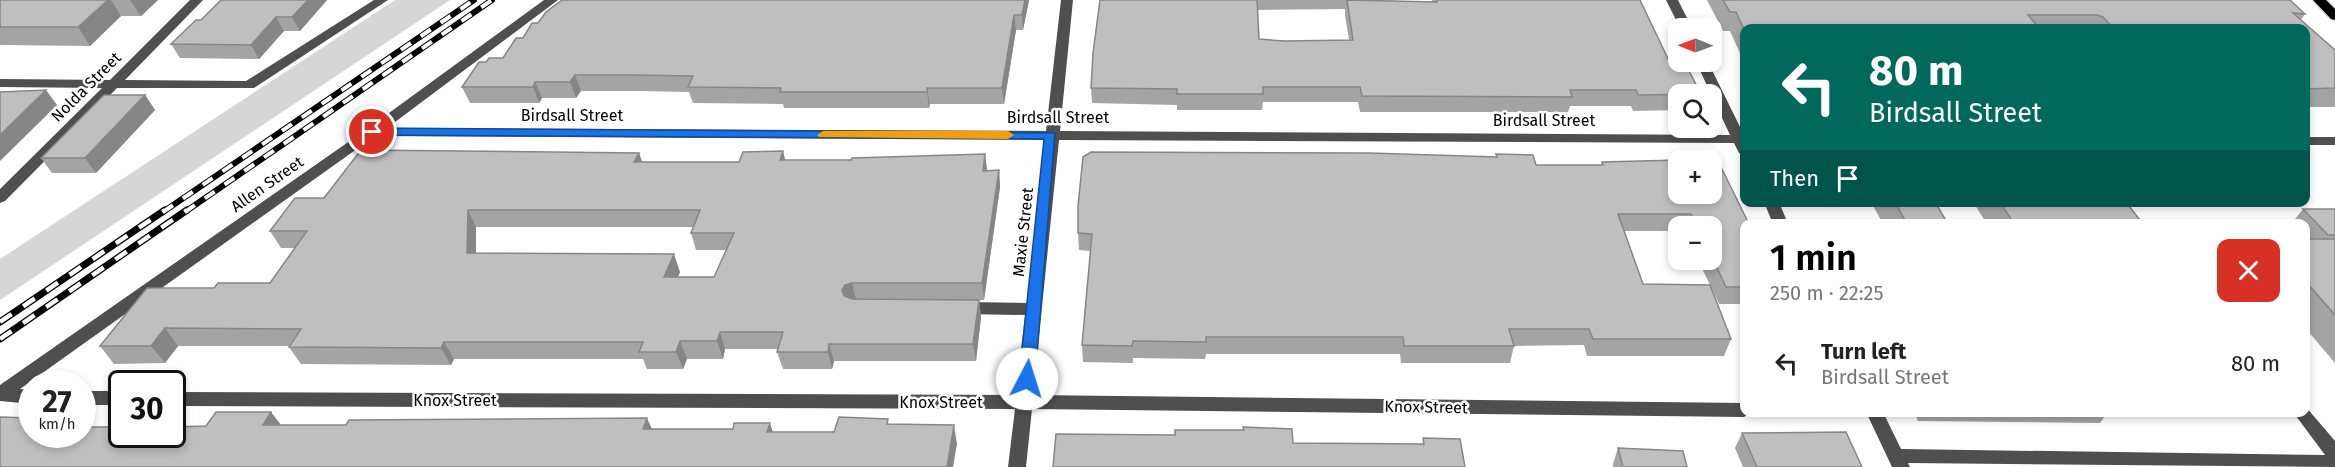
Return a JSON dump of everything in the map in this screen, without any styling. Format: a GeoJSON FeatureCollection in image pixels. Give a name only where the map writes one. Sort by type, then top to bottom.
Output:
{"type":"FeatureCollection","features":[{"type":"Feature","properties":{"kind":"main road"},"geometry":{"type":"LineString","coordinates":[[2319,0],[2335,16]]}},
{"type":"Feature","properties":{"kind":"street","name":"Nolda Street"},"geometry":{"type":"LineString","coordinates":[[0,198],[196,0]]}},
{"type":"Feature","properties":{"kind":"street"},"geometry":{"type":"LineString","coordinates":[[3,89],[20,83],[249,85],[382,0]]}},
{"type":"Feature","properties":{"kind":"street","name":"Allen Street"},"geometry":{"type":"LineString","coordinates":[[1,393],[372,132],[552,0]]}},
{"type":"Feature","properties":{"kind":"street","name":"Maxie Street"},"geometry":{"type":"LineString","coordinates":[[1017,467],[1067,0]]}},
{"type":"Feature","properties":{"kind":"street"},"geometry":{"type":"LineString","coordinates":[[1672,0],[1681,18]]}},
{"type":"Feature","properties":{"kind":"street"},"geometry":{"type":"LineString","coordinates":[[1707,72],[1740,136]]}},
{"type":"Feature","properties":{"kind":"street","name":"Birdsall Street"},"geometry":{"type":"LineString","coordinates":[[372,132],[1051,135],[1740,142]]}},
{"type":"Feature","properties":{"kind":"street"},"geometry":{"type":"LineString","coordinates":[[2310,141],[2335,141]]}},
{"type":"Feature","properties":{"kind":"street"},"geometry":{"type":"LineString","coordinates":[[945,308],[1034,309]]}},
{"type":"Feature","properties":{"kind":"street"},"geometry":{"type":"LineString","coordinates":[[1,393],[18,395]]}},
{"type":"Feature","properties":{"kind":"street","name":"Knox Street"},"geometry":{"type":"LineString","coordinates":[[186,399],[1025,402],[1740,410]]}},
{"type":"Feature","properties":{"kind":"street"},"geometry":{"type":"LineString","coordinates":[[1876,417],[1898,461],[2335,462]]}},
{"type":"Feature","properties":{"kind":"street"},"geometry":{"type":"LineString","coordinates":[[2305,417],[2335,454]]}},
{"type":"Feature","properties":{"kind":"shaded area"},"geometry":{"type":"Polygon","coordinates":[[[395,0],[450,0],[0,300],[0,259],[395,0]]]}},
{"type":"Feature","properties":{"kind":"building"},"geometry":{"type":"Polygon","coordinates":[[[0,0],[108,0],[78,27],[0,27],[0,0]]]}},
{"type":"Feature","properties":{"kind":"building"},"geometry":{"type":"Polygon","coordinates":[[[221,0],[308,0],[292,17],[276,17],[251,45],[171,44],[196,20],[201,20],[221,0]]]}},
{"type":"Feature","properties":{"kind":"building"},"geometry":{"type":"Polygon","coordinates":[[[562,0],[1025,0],[1022,15],[1014,15],[1002,88],[927,88],[927,92],[780,92],[781,88],[688,87],[693,76],[634,75],[575,75],[570,82],[535,82],[533,87],[462,87],[479,62],[486,62],[489,58],[503,58],[516,38],[523,38],[532,23],[538,23],[546,12],[562,0]]]}},
{"type":"Feature","properties":{"kind":"building"},"geometry":{"type":"Polygon","coordinates":[[[1100,0],[1257,0],[1259,39],[1284,41],[1353,40],[1347,0],[1437,2],[1437,0],[1640,0],[1668,59],[1668,72],[1690,72],[1696,84],[1668,84],[1668,95],[1638,95],[1636,90],[1570,90],[1572,97],[1362,96],[1360,87],[1263,87],[1263,94],[1177,94],[1177,89],[1091,88],[1100,0]]]}},
{"type":"Feature","properties":{"kind":"building"},"geometry":{"type":"Polygon","coordinates":[[[1723,0],[2290,0],[2305,14],[2293,13],[2305,24],[2109,24],[2103,17],[2097,15],[2028,15],[2036,24],[1742,24],[1736,12],[1730,12],[1723,0]]]}},
{"type":"Feature","properties":{"kind":"building"},"geometry":{"type":"Polygon","coordinates":[[[2310,28],[2335,50],[2335,88],[2310,89],[2310,28]]]}},
{"type":"Feature","properties":{"kind":"building"},"geometry":{"type":"Polygon","coordinates":[[[46,90],[0,135],[0,92],[46,90]]]}},
{"type":"Feature","properties":{"kind":"building"},"geometry":{"type":"Polygon","coordinates":[[[104,95],[145,95],[85,158],[41,158],[104,95]]]}},
{"type":"Feature","properties":{"kind":"building"},"geometry":{"type":"Polygon","coordinates":[[[361,150],[639,153],[634,162],[739,162],[743,152],[783,151],[780,160],[851,160],[852,158],[985,154],[983,171],[999,170],[982,283],[852,283],[845,285],[842,290],[844,296],[852,299],[979,300],[973,344],[829,344],[828,352],[777,352],[783,332],[720,332],[717,341],[680,341],[676,352],[639,352],[643,342],[444,342],[441,348],[289,347],[301,329],[165,328],[151,346],[100,346],[147,288],[214,288],[218,283],[270,283],[307,231],[270,231],[295,198],[324,198],[361,150]],[[468,210],[467,253],[674,254],[664,277],[714,277],[734,233],[691,233],[700,210],[468,210]]]}},
{"type":"Feature","properties":{"kind":"building"},"geometry":{"type":"Polygon","coordinates":[[[1091,152],[1369,153],[1497,157],[1496,154],[1533,155],[1536,165],[1603,165],[1602,162],[1668,160],[1668,204],[1722,204],[1722,169],[1747,219],[1740,219],[1740,287],[1726,287],[1718,270],[1722,270],[1722,216],[1618,214],[1643,284],[1710,285],[1731,339],[1593,339],[1589,329],[1509,329],[1514,346],[1404,346],[1403,337],[1206,337],[1206,342],[1133,341],[1132,346],[1082,345],[1092,234],[1078,233],[1083,157],[1091,152]]]}},
{"type":"Feature","properties":{"kind":"building"},"geometry":{"type":"Polygon","coordinates":[[[1898,207],[1938,207],[1945,219],[1904,219],[1898,207]]]}},
{"type":"Feature","properties":{"kind":"building"},"geometry":{"type":"Polygon","coordinates":[[[2003,207],[2130,207],[2139,219],[2011,219],[2003,207]]]}},
{"type":"Feature","properties":{"kind":"building"},"geometry":{"type":"Polygon","coordinates":[[[2303,209],[2335,209],[2335,235],[2328,235],[2303,209]]]}},
{"type":"Feature","properties":{"kind":"building"},"geometry":{"type":"Polygon","coordinates":[[[2310,239],[2335,239],[2335,315],[2310,287],[2310,239]]]}},
{"type":"Feature","properties":{"kind":"building"},"geometry":{"type":"Polygon","coordinates":[[[216,412],[271,412],[263,425],[346,425],[349,420],[647,418],[643,429],[733,429],[734,423],[770,423],[767,432],[834,432],[839,417],[888,419],[887,424],[954,425],[947,467],[0,467],[0,417],[18,418],[18,448],[96,448],[96,427],[108,427],[108,448],[186,448],[186,427],[206,426],[216,412]]]}},
{"type":"Feature","properties":{"kind":"building"},"geometry":{"type":"Polygon","coordinates":[[[1243,427],[1292,429],[1293,443],[1424,444],[1423,438],[1460,439],[1465,467],[1053,467],[1056,434],[1175,435],[1175,430],[1244,430],[1243,427]]]}},
{"type":"Feature","properties":{"kind":"building"},"geometry":{"type":"Polygon","coordinates":[[[1846,432],[1862,467],[1757,467],[1742,433],[1846,432]]]}},
{"type":"Feature","properties":{"kind":"building"},"geometry":{"type":"Polygon","coordinates":[[[1618,448],[1683,451],[1687,467],[1623,467],[1618,448]]]}},
{"type":"Feature","properties":{"kind":"railway"},"geometry":{"type":"LineString","coordinates":[[163,212],[474,0]]}},
{"type":"Feature","properties":{"kind":"railway"},"geometry":{"type":"LineString","coordinates":[[185,212],[492,0]]}},
{"type":"Feature","properties":{"kind":"railway"},"geometry":{"type":"LineString","coordinates":[[0,322],[165,210]]}},
{"type":"Feature","properties":{"kind":"railway"},"geometry":{"type":"LineString","coordinates":[[0,339],[187,210]]}},
{"type":"Feature","properties":{"kind":"slow traffic"},"geometry":{"type":"LineString","coordinates":[[823,135],[1008,135]]}},
{"type":"Feature","properties":{"kind":"route"},"geometry":{"type":"LineString","coordinates":[[372,132],[1051,135],[1027,379]]}}]}
